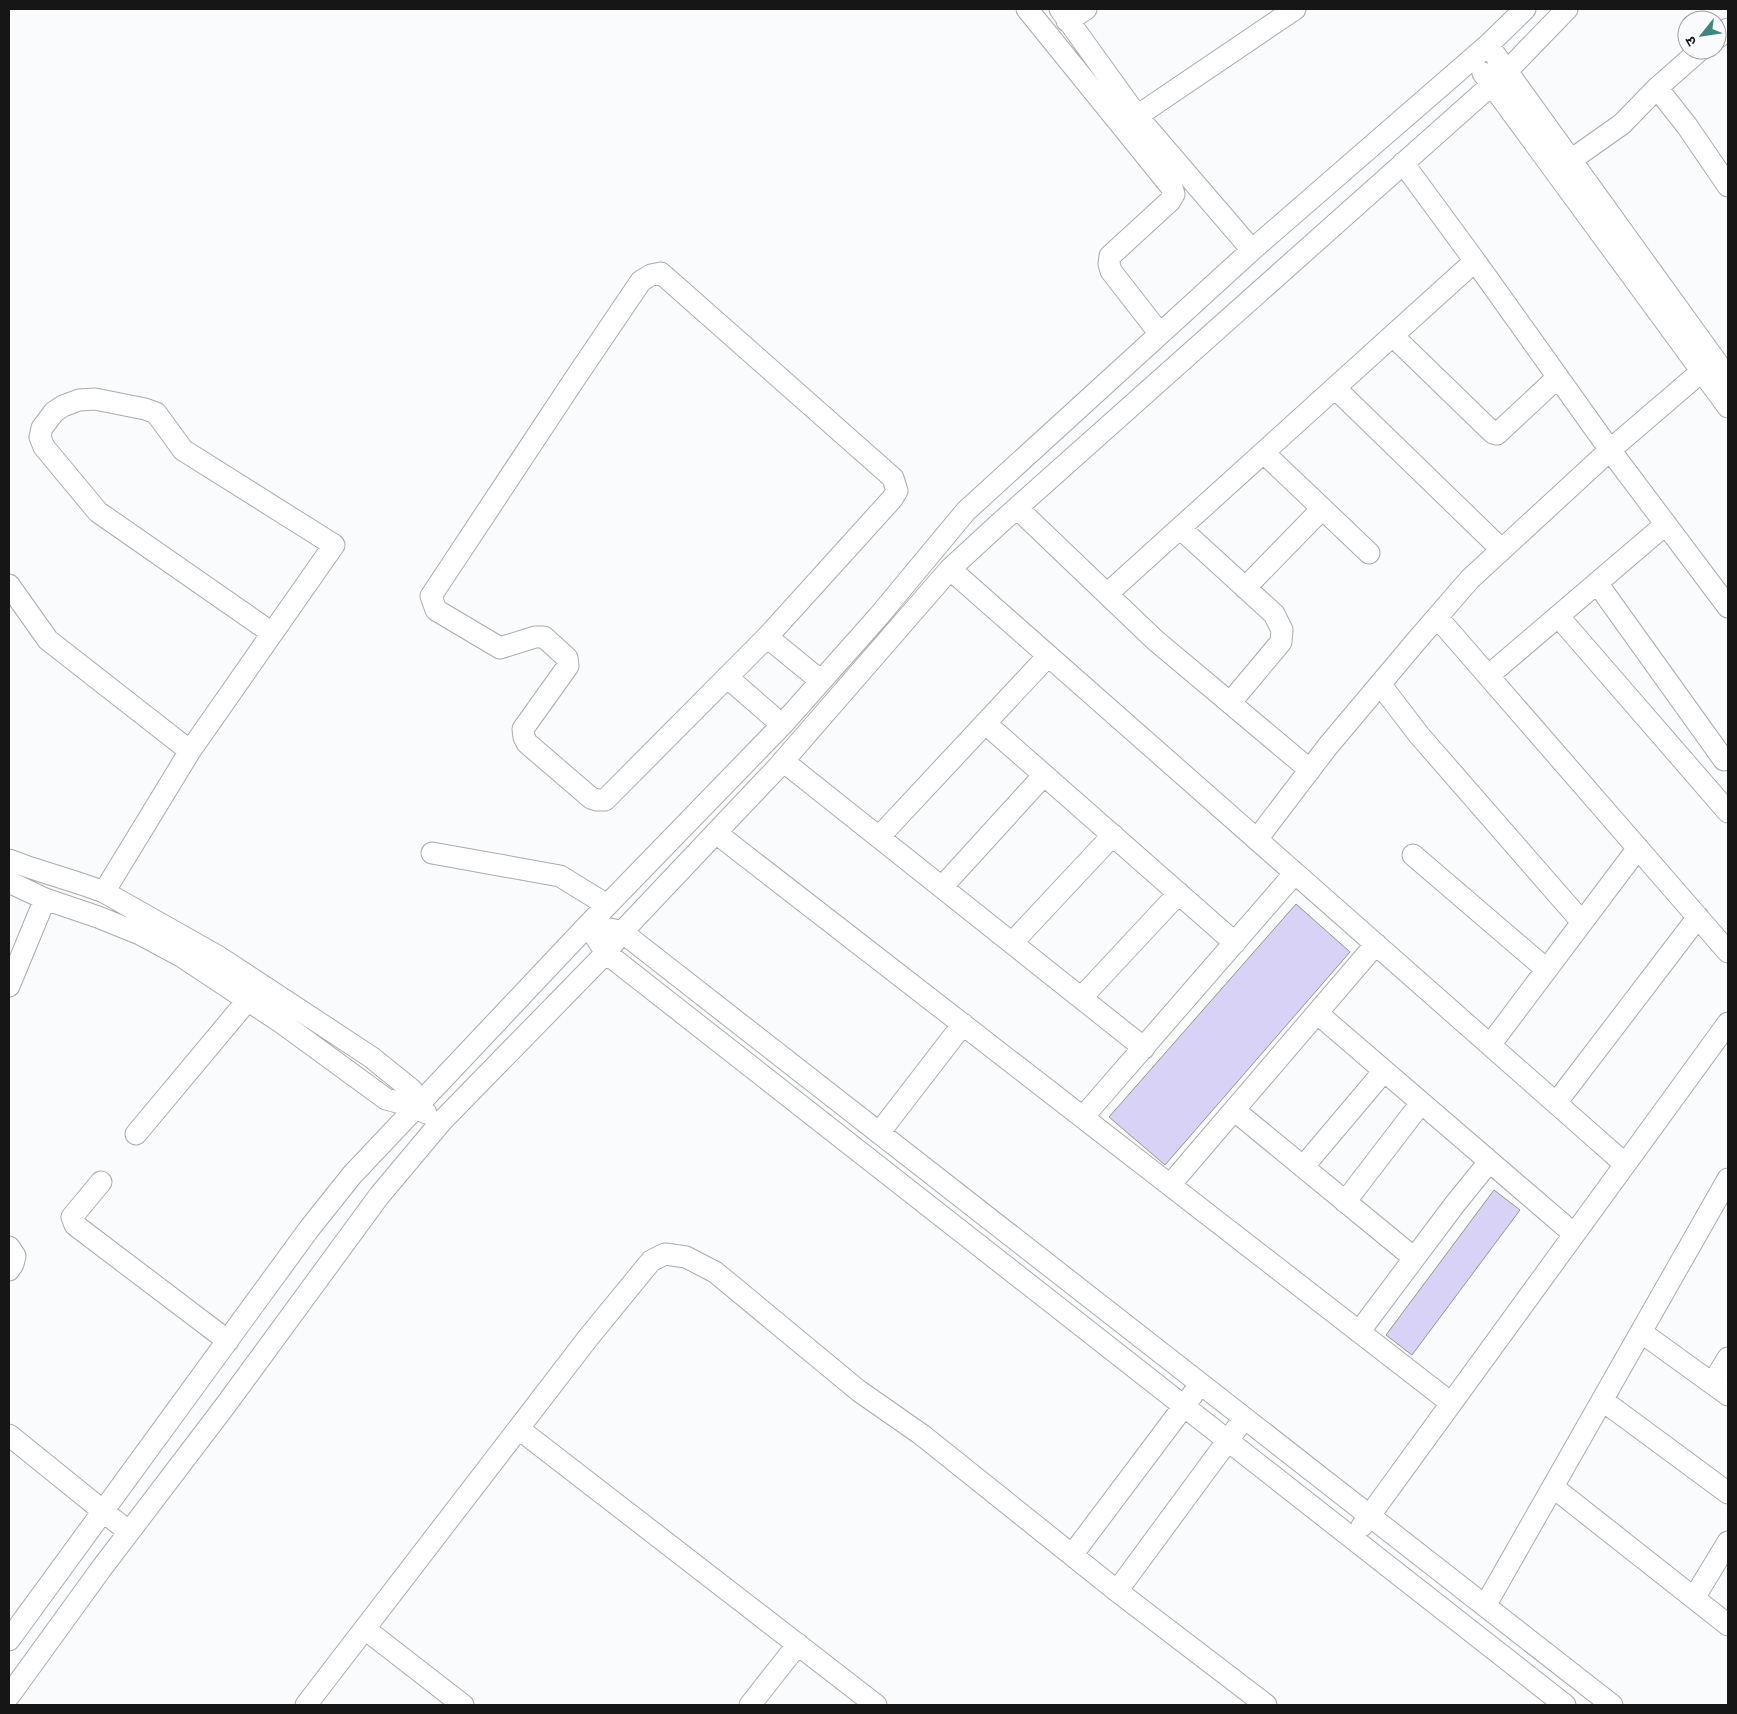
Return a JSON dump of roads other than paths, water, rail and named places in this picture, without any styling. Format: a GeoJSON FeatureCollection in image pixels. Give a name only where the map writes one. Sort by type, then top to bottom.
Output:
{"type":"FeatureCollection","features":[{"type":"Feature","properties":{"kind":"street"},"geometry":{"type":"LineString","coordinates":[[1027,9],[1172,188],[1174,194],[1170,202],[1110,256],[1109,264],[1111,271],[1160,334]]}},
{"type":"Feature","properties":{"kind":"street"},"geometry":{"type":"LineString","coordinates":[[1086,9],[1063,15],[1137,116],[1252,250]]}},
{"type":"Feature","properties":{"kind":"street"},"geometry":{"type":"LineString","coordinates":[[1137,116],[1295,9]]}},
{"type":"Feature","properties":{"kind":"street"},"geometry":{"type":"LineString","coordinates":[[9,1640],[352,1174],[606,905],[782,725],[878,617],[966,511],[1252,250],[1488,46],[1525,9]]}},
{"type":"Feature","properties":{"kind":"street"},"geometry":{"type":"LineString","coordinates":[[9,1696],[379,1196],[441,1122],[606,953],[622,932],[783,761],[950,570],[1499,77],[1567,9]]}},
{"type":"Feature","properties":{"kind":"street"},"geometry":{"type":"LineString","coordinates":[[1488,46],[1499,77],[1728,407]]}},
{"type":"Feature","properties":{"kind":"street"},"geometry":{"type":"LineString","coordinates":[[1471,60],[1499,77],[1571,160],[1728,378]]}},
{"type":"Feature","properties":{"kind":"street"},"geometry":{"type":"LineString","coordinates":[[1571,160],[1622,124],[1657,88],[1689,60]]}},
{"type":"Feature","properties":{"kind":"street"},"geometry":{"type":"LineString","coordinates":[[1657,88],[1687,126],[1728,186]]}},
{"type":"Feature","properties":{"kind":"street"},"geometry":{"type":"LineString","coordinates":[[1403,163],[1557,378],[1728,607]]}},
{"type":"Feature","properties":{"kind":"street"},"geometry":{"type":"LineString","coordinates":[[1107,594],[1475,261]]}},
{"type":"Feature","properties":{"kind":"street"},"geometry":{"type":"LineString","coordinates":[[661,273],[893,478],[898,491],[767,638],[727,677],[604,800],[598,800],[591,798],[527,744],[524,737],[523,729],[568,666],[568,658],[544,637],[535,637],[500,648],[436,610],[431,596],[641,281],[651,275],[661,273]]}},
{"type":"Feature","properties":{"kind":"street"},"geometry":{"type":"LineString","coordinates":[[1393,336],[1493,433],[1498,434],[1557,378]]}},
{"type":"Feature","properties":{"kind":"street"},"geometry":{"type":"LineString","coordinates":[[1257,839],[1380,684],[1470,579],[1610,450],[1702,371]]}},
{"type":"Feature","properties":{"kind":"street"},"geometry":{"type":"LineString","coordinates":[[1336,388],[1502,550]]}},
{"type":"Feature","properties":{"kind":"street"},"geometry":{"type":"LineString","coordinates":[[104,892],[190,751],[334,544],[183,450],[156,414],[145,409],[95,399],[79,400],[63,406],[54,412],[42,428],[40,437],[44,447],[98,512],[272,633]]}},
{"type":"Feature","properties":{"kind":"street"},"geometry":{"type":"LineString","coordinates":[[1264,453],[1369,552]]}},
{"type":"Feature","properties":{"kind":"street"},"geometry":{"type":"LineString","coordinates":[[1017,508],[1156,640],[1310,770]]}},
{"type":"Feature","properties":{"kind":"street"},"geometry":{"type":"LineString","coordinates":[[1245,588],[1322,509]]}},
{"type":"Feature","properties":{"kind":"street"},"geometry":{"type":"LineString","coordinates":[[1488,676],[1666,524]]}},
{"type":"Feature","properties":{"kind":"street"},"geometry":{"type":"LineString","coordinates":[[1180,529],[1274,614],[1282,630],[1281,642],[1230,702]]}},
{"type":"Feature","properties":{"kind":"street"},"geometry":{"type":"LineString","coordinates":[[950,570],[1625,1164]]}},
{"type":"Feature","properties":{"kind":"street"},"geometry":{"type":"LineString","coordinates":[[1597,583],[1726,759],[1702,781]]}},
{"type":"Feature","properties":{"kind":"street"},"geometry":{"type":"LineString","coordinates":[[9,585],[48,640],[190,751]]}},
{"type":"Feature","properties":{"kind":"street"},"geometry":{"type":"LineString","coordinates":[[1558,616],[1728,812]]}},
{"type":"Feature","properties":{"kind":"street"},"geometry":{"type":"LineString","coordinates":[[1437,617],[1728,952]]}},
{"type":"Feature","properties":{"kind":"street"},"geometry":{"type":"LineString","coordinates":[[767,638],[821,682]]}},
{"type":"Feature","properties":{"kind":"street"},"geometry":{"type":"LineString","coordinates":[[879,837],[1048,656]]}},
{"type":"Feature","properties":{"kind":"street"},"geometry":{"type":"LineString","coordinates":[[727,677],[782,725]]}},
{"type":"Feature","properties":{"kind":"street"},"geometry":{"type":"LineString","coordinates":[[1380,684],[1419,735],[1582,922]]}},
{"type":"Feature","properties":{"kind":"street"},"geometry":{"type":"LineString","coordinates":[[986,723],[1235,943]]}},
{"type":"Feature","properties":{"kind":"street"},"geometry":{"type":"LineString","coordinates":[[783,761],[1144,1048]]}},
{"type":"Feature","properties":{"kind":"street"},"geometry":{"type":"LineString","coordinates":[[942,887],[1044,775]]}},
{"type":"Feature","properties":{"kind":"street"},"geometry":{"type":"LineString","coordinates":[[716,832],[1451,1403]]}},
{"type":"Feature","properties":{"kind":"street"},"geometry":{"type":"LineString","coordinates":[[1012,943],[1113,836]]}},
{"type":"Feature","properties":{"kind":"street"},"geometry":{"type":"LineString","coordinates":[[1490,1044],[1638,848]]}},
{"type":"Feature","properties":{"kind":"street"},"geometry":{"type":"LineString","coordinates":[[432,853],[560,876],[606,905]]}},
{"type":"Feature","properties":{"kind":"street"},"geometry":{"type":"LineString","coordinates":[[1413,855],[1546,970]]}},
{"type":"Feature","properties":{"kind":"street"},"geometry":{"type":"LineString","coordinates":[[9,860],[104,892],[190,939],[371,1057],[412,1090],[416,1107]]}},
{"type":"Feature","properties":{"kind":"street"},"geometry":{"type":"LineString","coordinates":[[1083,1117],[1296,873]]}},
{"type":"Feature","properties":{"kind":"street"},"geometry":{"type":"LineString","coordinates":[[9,882],[45,899],[140,934],[181,956],[282,1022],[386,1099],[416,1107],[441,1122]]}},
{"type":"Feature","properties":{"kind":"street"},"geometry":{"type":"LineString","coordinates":[[1081,998],[1179,893]]}},
{"type":"Feature","properties":{"kind":"street"},"geometry":{"type":"LineString","coordinates":[[9,986],[45,899]]}},
{"type":"Feature","properties":{"kind":"street"},"geometry":{"type":"LineString","coordinates":[[1556,1103],[1698,917]]}},
{"type":"Feature","properties":{"kind":"street"},"geometry":{"type":"LineString","coordinates":[[588,925],[622,932],[1612,1705]]}},
{"type":"Feature","properties":{"kind":"street"},"geometry":{"type":"LineString","coordinates":[[588,925],[606,953],[1565,1705]]}},
{"type":"Feature","properties":{"kind":"street"},"geometry":{"type":"LineString","coordinates":[[1170,1185],[1376,944]]}},
{"type":"Feature","properties":{"kind":"street"},"geometry":{"type":"LineString","coordinates":[[136,1134],[248,1001]]}},
{"type":"Feature","properties":{"kind":"street"},"geometry":{"type":"LineString","coordinates":[[1316,1013],[1574,1234]]}},
{"type":"Feature","properties":{"kind":"street"},"geometry":{"type":"LineString","coordinates":[[1352,1538],[1728,1023]]}},
{"type":"Feature","properties":{"kind":"street"},"geometry":{"type":"LineString","coordinates":[[879,1132],[963,1024]]}},
{"type":"Feature","properties":{"kind":"street"},"geometry":{"type":"LineString","coordinates":[[1303,1167],[1384,1071]]}},
{"type":"Feature","properties":{"kind":"street"},"geometry":{"type":"LineString","coordinates":[[1345,1202],[1421,1103]]}},
{"type":"Feature","properties":{"kind":"street"},"geometry":{"type":"LineString","coordinates":[[1234,1110],[1414,1258]]}},
{"type":"Feature","properties":{"kind":"street"},"geometry":{"type":"LineString","coordinates":[[1360,1332],[1414,1258],[1490,1162]]}},
{"type":"Feature","properties":{"kind":"street"},"geometry":{"type":"LineString","coordinates":[[1485,1606],[1641,1332],[1722,1204],[1728,1179]]}},
{"type":"Feature","properties":{"kind":"street"},"geometry":{"type":"LineString","coordinates":[[101,1182],[72,1217],[75,1225],[228,1340]]}},
{"type":"Feature","properties":{"kind":"street"},"geometry":{"type":"LineString","coordinates":[[9,1247],[15,1256],[9,1270]]}},
{"type":"Feature","properties":{"kind":"street"},"geometry":{"type":"LineString","coordinates":[[306,1705],[588,1338],[651,1261],[665,1254],[686,1257],[714,1272],[859,1391],[922,1435],[1117,1591],[1266,1705]]}},
{"type":"Feature","properties":{"kind":"street"},"geometry":{"type":"LineString","coordinates":[[1641,1332],[1720,1389],[1728,1358]]}},
{"type":"Feature","properties":{"kind":"street"},"geometry":{"type":"LineString","coordinates":[[1072,1554],[1201,1384]]}},
{"type":"Feature","properties":{"kind":"street"},"geometry":{"type":"LineString","coordinates":[[1602,1400],[1728,1493]]}},
{"type":"Feature","properties":{"kind":"street"},"geometry":{"type":"LineString","coordinates":[[1117,1591],[1244,1418]]}},
{"type":"Feature","properties":{"kind":"street"},"geometry":{"type":"LineString","coordinates":[[519,1429],[876,1705]]}},
{"type":"Feature","properties":{"kind":"street"},"geometry":{"type":"LineString","coordinates":[[9,1435],[129,1532]]}},
{"type":"Feature","properties":{"kind":"street"},"geometry":{"type":"LineString","coordinates":[[1553,1486],[1728,1625]]}},
{"type":"Feature","properties":{"kind":"street"},"geometry":{"type":"LineString","coordinates":[[1694,1598],[1728,1542]]}},
{"type":"Feature","properties":{"kind":"street"},"geometry":{"type":"LineString","coordinates":[[365,1629],[463,1705]]}},
{"type":"Feature","properties":{"kind":"street"},"geometry":{"type":"LineString","coordinates":[[750,1705],[798,1644]]}}]}
